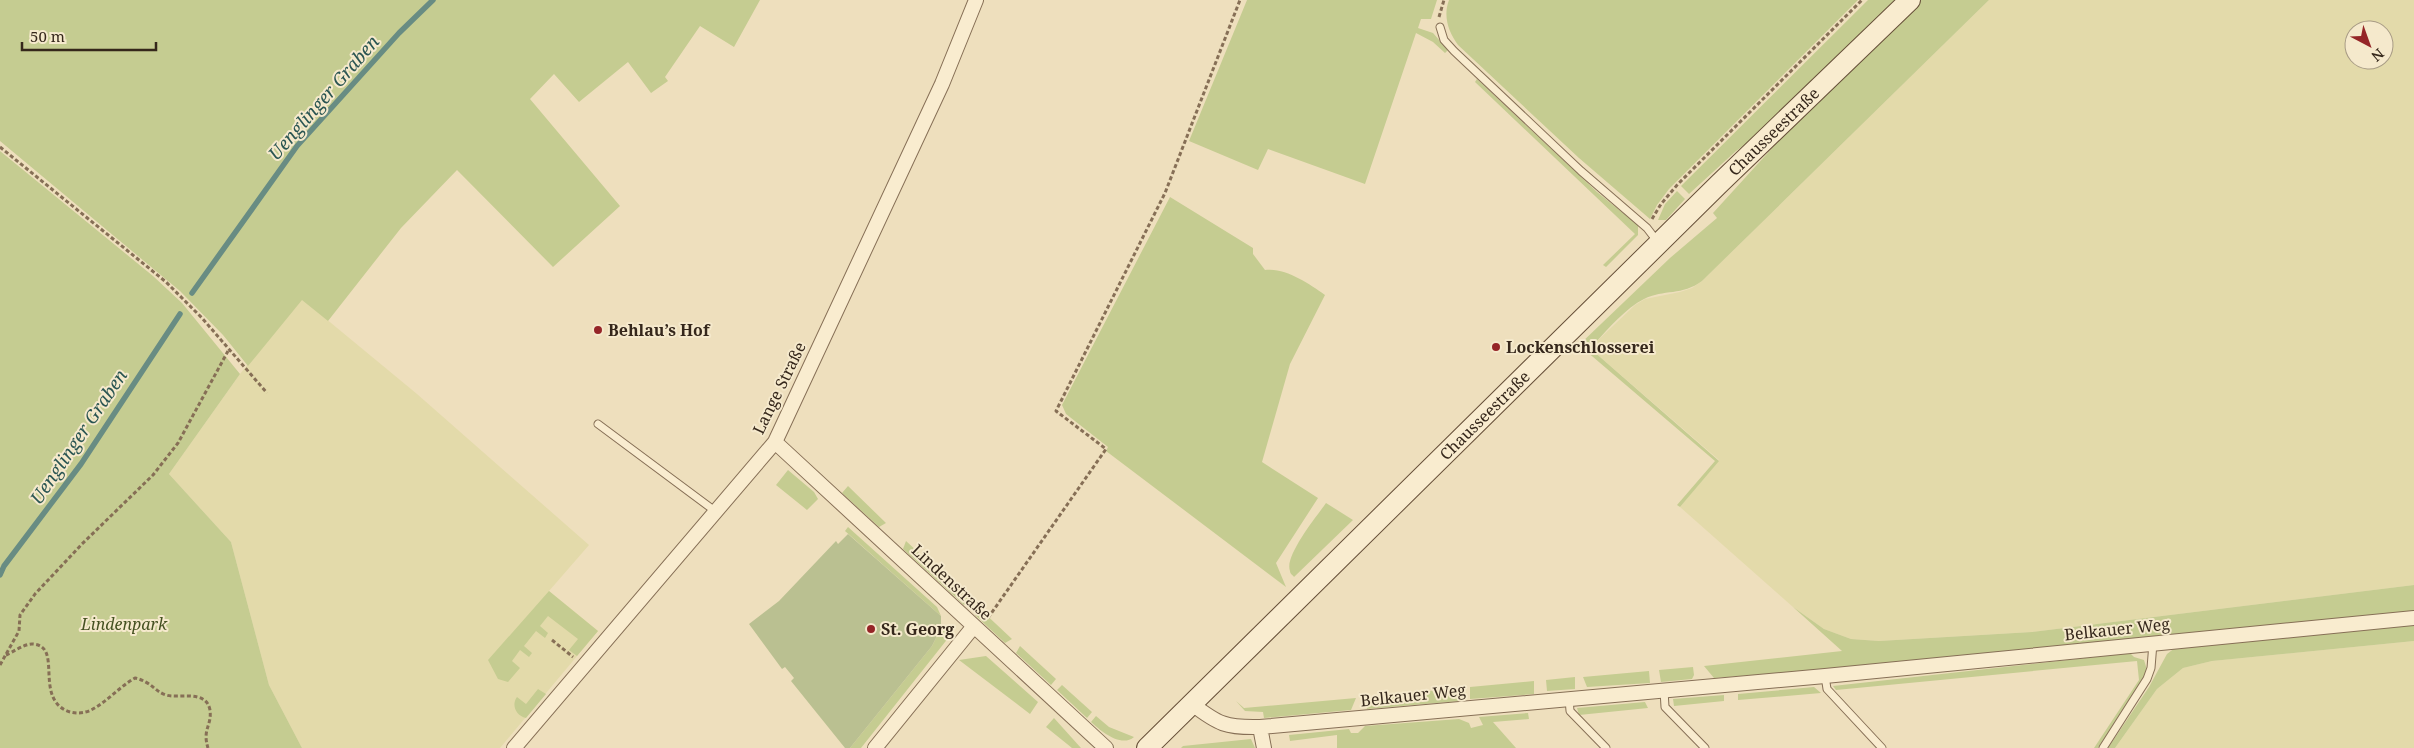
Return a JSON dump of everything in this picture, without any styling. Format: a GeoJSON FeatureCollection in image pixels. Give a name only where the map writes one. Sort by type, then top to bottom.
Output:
{"type":"FeatureCollection","features":[{"type":"Feature","properties":{"kind":"main road","name":"Chausseestraße"},"geometry":{"type":"LineString","coordinates":[[1147,748],[1653,236],[1910,0]]}},
{"type":"Feature","properties":{"kind":"street","name":"Lange Straße"},"geometry":{"type":"LineString","coordinates":[[514,748],[775,442],[937,93],[976,0]]}},
{"type":"Feature","properties":{"kind":"street","name":"Lindenstraße"},"geometry":{"type":"LineString","coordinates":[[775,442],[1106,748]]}},
{"type":"Feature","properties":{"kind":"street","name":"Belkauer Weg"},"geometry":{"type":"LineString","coordinates":[[1192,704],[1213,720],[1234,728],[1260,727],[1824,676],[2414,618]]}},
{"type":"Feature","properties":{"kind":"street"},"geometry":{"type":"LineString","coordinates":[[875,748],[976,628]]}},
{"type":"Feature","properties":{"kind":"street"},"geometry":{"type":"LineString","coordinates":[[1260,727],[1264,748]]}},
{"type":"Feature","properties":{"kind":"lane"},"geometry":{"type":"LineString","coordinates":[[1440,28],[1444,40],[1454,51],[1653,236]]}},
{"type":"Feature","properties":{"kind":"lane"},"geometry":{"type":"LineString","coordinates":[[598,424],[715,512]]}},
{"type":"Feature","properties":{"kind":"lane"},"geometry":{"type":"LineString","coordinates":[[2103,748],[2147,680],[2151,668],[2153,643]]}},
{"type":"Feature","properties":{"kind":"lane"},"geometry":{"type":"LineString","coordinates":[[1824,676],[1827,689],[1882,748]]}},
{"type":"Feature","properties":{"kind":"lane"},"geometry":{"type":"LineString","coordinates":[[1664,689],[1665,706],[1705,748]]}},
{"type":"Feature","properties":{"kind":"lane"},"geometry":{"type":"LineString","coordinates":[[1569,698],[1570,711],[1606,748]]}},
{"type":"Feature","properties":{"kind":"path"},"geometry":{"type":"LineString","coordinates":[[976,628],[1106,449],[1056,411],[1165,193],[1240,0]]}},
{"type":"Feature","properties":{"kind":"path"},"geometry":{"type":"LineString","coordinates":[[1653,236],[1661,204],[1678,184],[1862,0]]}},
{"type":"Feature","properties":{"kind":"path"},"geometry":{"type":"LineString","coordinates":[[0,147],[166,282],[202,318],[266,394]]}},
{"type":"Feature","properties":{"kind":"path"},"geometry":{"type":"LineString","coordinates":[[0,665],[19,631],[20,615],[35,594],[82,544],[153,475],[178,443],[228,351]]}},
{"type":"Feature","properties":{"kind":"path"},"geometry":{"type":"LineString","coordinates":[[552,640],[584,667]]}},
{"type":"Feature","properties":{"kind":"path"},"geometry":{"type":"LineString","coordinates":[[6,655],[31,644],[42,648],[48,655],[51,697],[61,708],[72,714],[90,710],[135,678],[147,681],[164,694],[176,697],[192,696],[202,699],[210,708],[210,720],[204,736],[208,748]]}},
{"type":"Feature","properties":{"kind":"shaded area"},"geometry":{"type":"Polygon","coordinates":[[[1989,0],[2414,0],[2414,585],[2032,632],[1879,641],[1851,639],[1824,629],[1793,607],[1680,507],[1719,460],[1592,350],[1595,343],[1635,305],[1645,299],[1692,288],[1702,281],[1989,0]]]}},
{"type":"Feature","properties":{"kind":"shaded area"},"geometry":{"type":"Polygon","coordinates":[[[302,299],[417,394],[589,545],[549,591],[598,631],[500,748],[302,748],[269,685],[231,542],[169,474],[240,374],[302,299]]]}},
{"type":"Feature","properties":{"kind":"shaded area"},"geometry":{"type":"Polygon","coordinates":[[[2414,641],[2414,748],[2115,748],[2157,689],[2183,668],[2212,661],[2414,641]]]}},
{"type":"Feature","properties":{"kind":"green space"},"geometry":{"type":"Polygon","coordinates":[[[0,0],[760,0],[734,47],[700,26],[665,77],[668,81],[651,93],[628,62],[579,102],[554,74],[530,99],[620,206],[553,267],[457,170],[401,228],[328,321],[302,300],[248,366],[223,335],[180,291],[0,141],[0,0]]]}},
{"type":"Feature","properties":{"kind":"green space"},"geometry":{"type":"Polygon","coordinates":[[[1247,0],[1437,0],[1431,19],[1421,19],[1418,28],[1433,33],[1448,50],[1445,53],[1433,42],[1416,33],[1365,184],[1268,149],[1258,170],[1189,141],[1247,0]]]}},
{"type":"Feature","properties":{"kind":"green space"},"geometry":{"type":"Polygon","coordinates":[[[1449,0],[1858,0],[1669,189],[1657,205],[1650,219],[1579,158],[1458,45],[1447,18],[1446,12],[1449,0]]]}},
{"type":"Feature","properties":{"kind":"green space"},"geometry":{"type":"Polygon","coordinates":[[[1868,0],[1896,0],[1754,138],[1736,151],[1689,194],[1681,186],[1868,0]]]}},
{"type":"Feature","properties":{"kind":"green space"},"geometry":{"type":"Polygon","coordinates":[[[1921,0],[1989,0],[1702,281],[1687,289],[1651,296],[1637,303],[1618,319],[1595,343],[1592,350],[1719,461],[1680,507],[1677,505],[1715,461],[1579,345],[1670,258],[1717,218],[1713,213],[1786,133],[1921,0]]]}},
{"type":"Feature","properties":{"kind":"green space"},"geometry":{"type":"Polygon","coordinates":[[[1477,79],[1597,192],[1638,225],[1638,235],[1606,267],[1603,265],[1635,234],[1475,82],[1477,79]]]}},
{"type":"Feature","properties":{"kind":"green space","name":"Lindenpark"},"geometry":{"type":"Polygon","coordinates":[[[0,151],[153,276],[182,303],[240,374],[169,474],[231,542],[269,685],[302,748],[0,748],[0,151]]]}},
{"type":"Feature","properties":{"kind":"green space"},"geometry":{"type":"Polygon","coordinates":[[[1677,191],[1685,199],[1666,220],[1658,220],[1665,204],[1677,191]]]}},
{"type":"Feature","properties":{"kind":"green space"},"geometry":{"type":"Polygon","coordinates":[[[1170,197],[1253,248],[1253,254],[1265,270],[1281,271],[1289,274],[1304,281],[1325,295],[1290,364],[1262,462],[1318,498],[1276,563],[1286,587],[1106,451],[1108,447],[1066,414],[1062,405],[1170,197]]]}},
{"type":"Feature","properties":{"kind":"green space"},"geometry":{"type":"Polygon","coordinates":[[[788,470],[814,492],[818,499],[807,510],[776,485],[788,470]]]}},
{"type":"Feature","properties":{"kind":"green space"},"geometry":{"type":"Polygon","coordinates":[[[848,486],[886,523],[879,527],[842,493],[848,486]]]}},
{"type":"Feature","properties":{"kind":"green space"},"geometry":{"type":"Polygon","coordinates":[[[1326,503],[1353,520],[1294,577],[1290,573],[1289,564],[1296,546],[1326,503]]]}},
{"type":"Feature","properties":{"kind":"green space"},"geometry":{"type":"Polygon","coordinates":[[[848,527],[937,607],[941,616],[845,531],[848,527]]]}},
{"type":"Feature","properties":{"kind":"green space"},"geometry":{"type":"Polygon","coordinates":[[[848,534],[941,616],[941,628],[932,646],[850,748],[845,748],[791,681],[794,678],[785,667],[782,669],[749,624],[779,601],[836,541],[838,544],[848,534]]]}},
{"type":"Feature","properties":{"kind":"green space"},"geometry":{"type":"Polygon","coordinates":[[[906,541],[971,601],[964,605],[903,549],[906,541]]]}},
{"type":"Feature","properties":{"kind":"green space"},"geometry":{"type":"Polygon","coordinates":[[[2414,585],[2414,613],[1853,668],[1714,678],[1704,666],[1842,651],[1793,607],[1824,629],[1851,639],[1879,641],[2032,632],[2414,585]]]}},
{"type":"Feature","properties":{"kind":"green space"},"geometry":{"type":"Polygon","coordinates":[[[549,591],[598,631],[577,656],[569,650],[578,639],[548,616],[540,626],[548,633],[545,638],[536,631],[524,646],[532,653],[529,657],[520,650],[512,661],[520,668],[508,682],[498,679],[488,660],[549,591]]]}},
{"type":"Feature","properties":{"kind":"green space"},"geometry":{"type":"Polygon","coordinates":[[[979,608],[1012,639],[1005,643],[975,615],[979,608]]]}},
{"type":"Feature","properties":{"kind":"green space"},"geometry":{"type":"Polygon","coordinates":[[[2414,623],[2414,641],[2212,661],[2183,668],[2157,689],[2115,748],[2108,748],[2149,687],[2167,654],[2176,647],[2414,623]]]}},
{"type":"Feature","properties":{"kind":"green space"},"geometry":{"type":"Polygon","coordinates":[[[954,627],[949,637],[861,748],[850,748],[932,646],[941,628],[954,627]]]}},
{"type":"Feature","properties":{"kind":"green space"},"geometry":{"type":"Polygon","coordinates":[[[1020,646],[1056,679],[1051,685],[1016,653],[1020,646]]]}},
{"type":"Feature","properties":{"kind":"green space"},"geometry":{"type":"Polygon","coordinates":[[[2130,653],[2134,657],[2144,660],[2147,670],[2143,680],[2098,748],[2094,748],[2139,680],[2137,661],[1836,690],[1833,686],[2130,653]]]}},
{"type":"Feature","properties":{"kind":"green space"},"geometry":{"type":"Polygon","coordinates":[[[986,656],[1038,702],[1030,714],[959,660],[986,656]]]}},
{"type":"Feature","properties":{"kind":"green space"},"geometry":{"type":"Polygon","coordinates":[[[1693,667],[1694,675],[1692,679],[1661,682],[1659,670],[1693,667]]]}},
{"type":"Feature","properties":{"kind":"green space"},"geometry":{"type":"Polygon","coordinates":[[[1649,671],[1650,683],[1587,687],[1583,677],[1649,671]]]}},
{"type":"Feature","properties":{"kind":"green space"},"geometry":{"type":"Polygon","coordinates":[[[1575,677],[1575,689],[1547,691],[1546,680],[1575,677]]]}},
{"type":"Feature","properties":{"kind":"green space"},"geometry":{"type":"Polygon","coordinates":[[[1534,681],[1534,694],[1470,699],[1470,687],[1534,681]]]}},
{"type":"Feature","properties":{"kind":"green space"},"geometry":{"type":"Polygon","coordinates":[[[1062,685],[1092,712],[1087,718],[1057,690],[1062,685]]]}},
{"type":"Feature","properties":{"kind":"green space"},"geometry":{"type":"Polygon","coordinates":[[[1814,687],[1821,693],[1738,700],[1738,694],[1814,687]]]}},
{"type":"Feature","properties":{"kind":"green space"},"geometry":{"type":"Polygon","coordinates":[[[1461,688],[1460,701],[1367,709],[1364,697],[1461,688]]]}},
{"type":"Feature","properties":{"kind":"green space"},"geometry":{"type":"Polygon","coordinates":[[[538,689],[546,694],[526,718],[522,717],[517,713],[515,700],[517,697],[526,704],[538,689]]]}},
{"type":"Feature","properties":{"kind":"green space"},"geometry":{"type":"Polygon","coordinates":[[[1724,695],[1724,701],[1674,706],[1673,699],[1724,695]]]}},
{"type":"Feature","properties":{"kind":"green space"},"geometry":{"type":"Polygon","coordinates":[[[1356,698],[1351,710],[1264,718],[1263,712],[1245,711],[1236,701],[1244,708],[1356,698]]]}},
{"type":"Feature","properties":{"kind":"green space"},"geometry":{"type":"Polygon","coordinates":[[[1645,702],[1648,708],[1579,715],[1577,708],[1645,702]]]}},
{"type":"Feature","properties":{"kind":"green space"},"geometry":{"type":"Polygon","coordinates":[[[1528,713],[1529,719],[1493,722],[1516,748],[1337,748],[1337,735],[1290,741],[1289,735],[1349,729],[1351,733],[1358,733],[1365,726],[1459,719],[1469,723],[1471,728],[1483,725],[1479,717],[1528,713]]]}},
{"type":"Feature","properties":{"kind":"green space"},"geometry":{"type":"Polygon","coordinates":[[[1096,716],[1109,727],[1134,737],[1123,741],[1111,737],[1091,722],[1096,716]]]}},
{"type":"Feature","properties":{"kind":"green space"},"geometry":{"type":"Polygon","coordinates":[[[1054,718],[1081,748],[1072,748],[1046,727],[1054,718]]]}},
{"type":"Feature","properties":{"kind":"green space"},"geometry":{"type":"Polygon","coordinates":[[[1251,739],[1255,748],[1181,748],[1183,746],[1251,739]]]}},
{"type":"Feature","properties":{"kind":"waterway","name":"Uenglinger Graben"},"geometry":{"type":"LineString","coordinates":[[192,293],[297,146],[399,33],[433,0]]}},
{"type":"Feature","properties":{"kind":"waterway","name":"Uenglinger Graben"},"geometry":{"type":"LineString","coordinates":[[0,575],[4,566],[81,464],[180,314]]}},
{"type":"Feature","properties":{"kind":"place","name":"Behlau’s Hof"},"geometry":{"type":"Point","coordinates":[598,330]}},
{"type":"Feature","properties":{"kind":"place","name":"Lockenschlosserei"},"geometry":{"type":"Point","coordinates":[1496,347]}},
{"type":"Feature","properties":{"kind":"place","name":"St. Georg"},"geometry":{"type":"Point","coordinates":[871,629]}}]}
